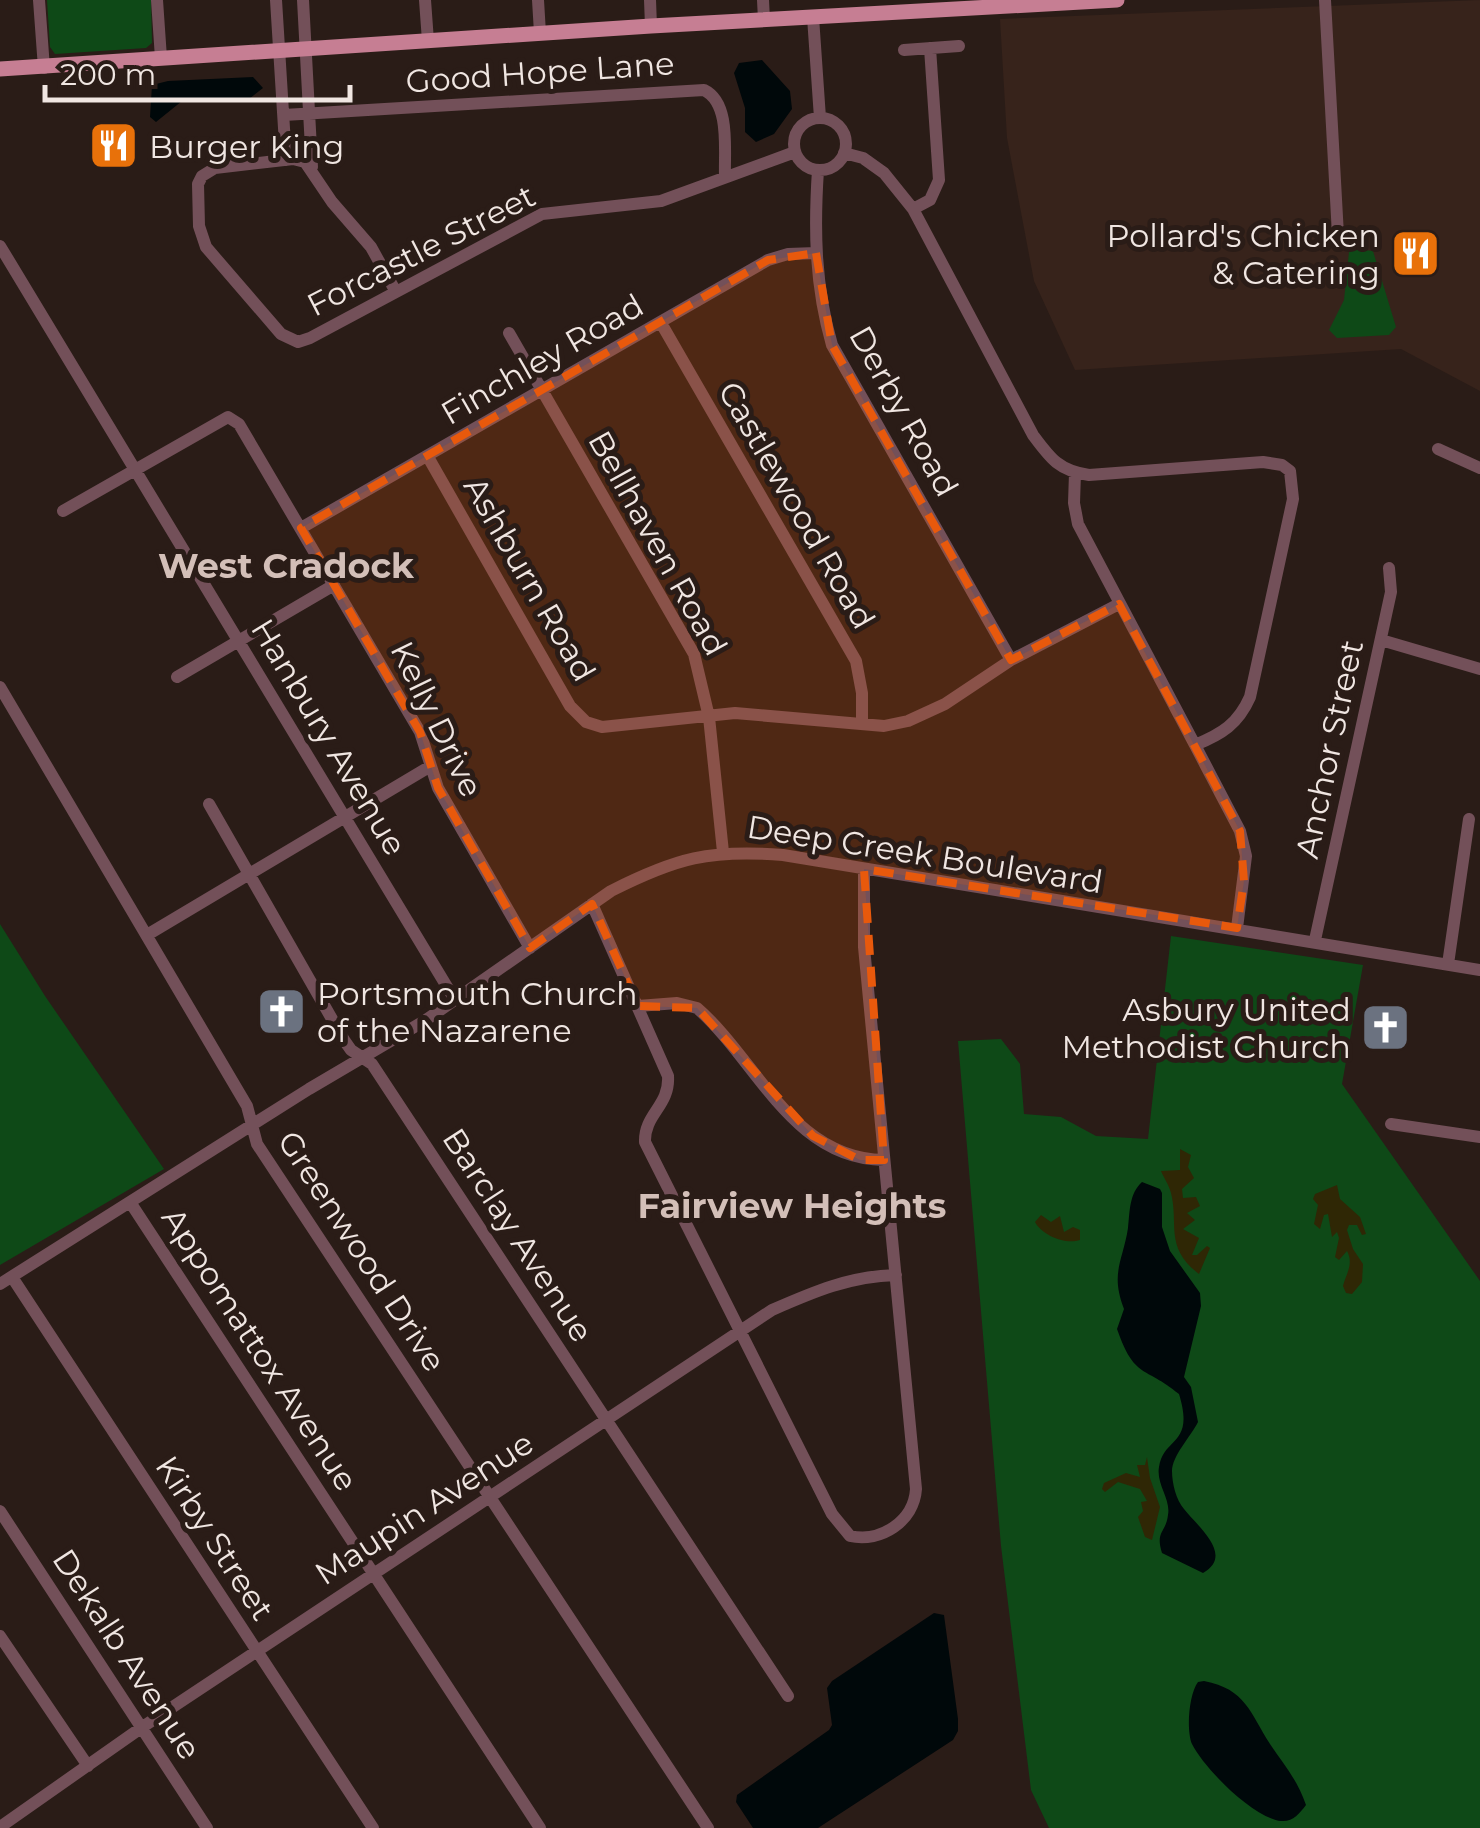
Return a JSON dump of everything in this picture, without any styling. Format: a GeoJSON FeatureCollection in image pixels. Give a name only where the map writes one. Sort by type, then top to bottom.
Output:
{"type":"FeatureCollection","features":[{"type":"Feature","properties":{"kind":"main road"},"geometry":{"type":"LineString","coordinates":[[0,69],[812,17],[878,6],[1117,0]]}},
{"type":"Feature","properties":{"kind":"street"},"geometry":{"type":"LineString","coordinates":[[40,0],[44,68]]}},
{"type":"Feature","properties":{"kind":"street"},"geometry":{"type":"LineString","coordinates":[[157,0],[160,58]]}},
{"type":"Feature","properties":{"kind":"street"},"geometry":{"type":"LineString","coordinates":[[276,0],[286,160],[305,162],[312,167],[332,202],[371,247],[396,292]]}},
{"type":"Feature","properties":{"kind":"street"},"geometry":{"type":"LineString","coordinates":[[303,0],[312,167]]}},
{"type":"Feature","properties":{"kind":"street"},"geometry":{"type":"LineString","coordinates":[[424,0],[428,40]]}},
{"type":"Feature","properties":{"kind":"street"},"geometry":{"type":"LineString","coordinates":[[538,0],[540,33]]}},
{"type":"Feature","properties":{"kind":"street"},"geometry":{"type":"LineString","coordinates":[[650,0],[651,26]]}},
{"type":"Feature","properties":{"kind":"street"},"geometry":{"type":"LineString","coordinates":[[763,0],[764,20]]}},
{"type":"Feature","properties":{"kind":"street"},"geometry":{"type":"LineString","coordinates":[[1324,0],[1338,235]]}},
{"type":"Feature","properties":{"kind":"street"},"geometry":{"type":"LineString","coordinates":[[812,17],[820,118]]}},
{"type":"Feature","properties":{"kind":"street"},"geometry":{"type":"LineString","coordinates":[[904,50],[959,46]]}},
{"type":"Feature","properties":{"kind":"street"},"geometry":{"type":"LineString","coordinates":[[913,209],[930,200],[940,180],[930,48]]}},
{"type":"Feature","properties":{"kind":"street","name":"Good Hope Lane"},"geometry":{"type":"LineString","coordinates":[[284,115],[704,90],[714,96],[720,107],[725,177]]}},
{"type":"Feature","properties":{"kind":"street"},"geometry":{"type":"LineString","coordinates":[[820,118],[841,129],[846,145],[834,166],[818,170],[804,164],[795,152],[799,129],[820,118]]}},
{"type":"Feature","properties":{"kind":"street","name":"Forcastle Street"},"geometry":{"type":"LineString","coordinates":[[286,160],[214,168],[202,176],[198,184],[199,226],[202,240],[213,256],[281,334],[298,342],[542,214],[661,201],[795,152]]}},
{"type":"Feature","properties":{"kind":"street"},"geometry":{"type":"LineString","coordinates":[[844,153],[862,158],[884,173],[913,209],[1033,435],[1053,463],[1089,475],[1263,462],[1282,465],[1290,472],[1293,499],[1250,697],[1242,716],[1222,734],[1196,745]]}},
{"type":"Feature","properties":{"kind":"street","name":"Derby Road"},"geometry":{"type":"LineString","coordinates":[[818,170],[816,253],[822,312],[832,345],[1011,660]]}},
{"type":"Feature","properties":{"kind":"street","name":"Hanbury Avenue"},"geometry":{"type":"LineString","coordinates":[[0,246],[455,1000]]}},
{"type":"Feature","properties":{"kind":"street","name":"Finchley Road"},"geometry":{"type":"LineString","coordinates":[[301,528],[768,260],[816,253]]}},
{"type":"Feature","properties":{"kind":"street","name":"Castlewood Road"},"geometry":{"type":"LineString","coordinates":[[660,323],[856,661],[862,721]]}},
{"type":"Feature","properties":{"kind":"street","name":"Bellhaven Road"},"geometry":{"type":"LineString","coordinates":[[509,333],[694,654],[709,717],[723,852]]}},
{"type":"Feature","properties":{"kind":"street","name":"Kelly Drive"},"geometry":{"type":"LineString","coordinates":[[137,471],[228,417],[239,424],[420,732],[429,767],[530,948]]}},
{"type":"Feature","properties":{"kind":"street"},"geometry":{"type":"LineString","coordinates":[[1438,449],[1480,468]]}},
{"type":"Feature","properties":{"kind":"street","name":"Ashburn Road"},"geometry":{"type":"LineString","coordinates":[[428,457],[570,706],[586,722],[602,727],[709,717]]}},
{"type":"Feature","properties":{"kind":"street"},"geometry":{"type":"LineString","coordinates":[[63,510],[137,471]]}},
{"type":"Feature","properties":{"kind":"street"},"geometry":{"type":"LineString","coordinates":[[1075,473],[1078,524],[1240,831],[1246,856],[1237,928]]}},
{"type":"Feature","properties":{"kind":"street","name":"Anchor Street"},"geometry":{"type":"LineString","coordinates":[[1314,940],[1391,592],[1389,568]]}},
{"type":"Feature","properties":{"kind":"street"},"geometry":{"type":"LineString","coordinates":[[176,677],[334,585]]}},
{"type":"Feature","properties":{"kind":"street"},"geometry":{"type":"LineString","coordinates":[[709,717],[753,714],[884,726],[908,720],[945,704],[1011,660],[1120,604]]}},
{"type":"Feature","properties":{"kind":"street"},"geometry":{"type":"LineString","coordinates":[[1381,640],[1480,669]]}},
{"type":"Feature","properties":{"kind":"street","name":"Greenwood Drive"},"geometry":{"type":"LineString","coordinates":[[0,687],[247,1106],[257,1144],[708,1828]]}},
{"type":"Feature","properties":{"kind":"street"},"geometry":{"type":"LineString","coordinates":[[146,935],[429,767]]}},
{"type":"Feature","properties":{"kind":"street","name":"Barclay Avenue"},"geometry":{"type":"LineString","coordinates":[[209,804],[344,1040],[351,1050],[372,1064],[788,1696]]}},
{"type":"Feature","properties":{"kind":"street"},"geometry":{"type":"LineString","coordinates":[[1448,964],[1469,819]]}},
{"type":"Feature","properties":{"kind":"street","name":"Deep Creek Boulevard"},"geometry":{"type":"LineString","coordinates":[[6,1280],[455,1000],[592,904],[639,876],[707,854],[783,855],[1480,970]]}},
{"type":"Feature","properties":{"kind":"street"},"geometry":{"type":"LineString","coordinates":[[592,904],[663,1063],[668,1087],[646,1127],[644,1142],[840,1527],[850,1536],[860,1538],[885,1532],[912,1509],[916,1489],[864,946],[864,869]]}},
{"type":"Feature","properties":{"kind":"street"},"geometry":{"type":"LineString","coordinates":[[638,1006],[677,1002],[697,1008],[798,1125],[850,1156],[884,1160]]}},
{"type":"Feature","properties":{"kind":"street"},"geometry":{"type":"LineString","coordinates":[[1391,1124],[1480,1137]]}},
{"type":"Feature","properties":{"kind":"street","name":"Appomattox Avenue"},"geometry":{"type":"LineString","coordinates":[[130,1202],[540,1828]]}},
{"type":"Feature","properties":{"kind":"street","name":"Maupin Avenue"},"geometry":{"type":"LineString","coordinates":[[0,1827],[141,1728],[772,1310],[820,1289],[868,1276],[896,1274]]}},
{"type":"Feature","properties":{"kind":"street","name":"Kirby Street"},"geometry":{"type":"LineString","coordinates":[[6,1280],[256,1651],[366,1825]]}},
{"type":"Feature","properties":{"kind":"street","name":"Dekalb Avenue"},"geometry":{"type":"LineString","coordinates":[[0,1511],[207,1828]]}},
{"type":"Feature","properties":{"kind":"street"},"geometry":{"type":"LineString","coordinates":[[0,1636],[88,1766]]}},
{"type":"Feature","properties":{"kind":"highlighted area"},"geometry":{"type":"Polygon","coordinates":[[[816,253],[832,345],[1011,660],[1119,604],[1240,831],[1244,881],[1237,928],[864,869],[884,1160],[860,1160],[813,1136],[697,1008],[638,1006],[592,904],[530,948],[438,788],[420,732],[301,528],[768,260],[816,253]]]}},
{"type":"Feature","properties":{"kind":"shaded area"},"geometry":{"type":"Polygon","coordinates":[[[1480,0],[1480,391],[1401,349],[1075,370],[1034,281],[1007,138],[1000,19],[1480,0]]]}},
{"type":"Feature","properties":{"kind":"shaded area"},"geometry":{"type":"Polygon","coordinates":[[[762,60],[790,91],[792,109],[774,134],[756,142],[745,132],[745,108],[734,73],[739,63],[762,60]]]}},
{"type":"Feature","properties":{"kind":"shaded area"},"geometry":{"type":"Polygon","coordinates":[[[253,77],[263,88],[249,99],[182,101],[156,122],[150,117],[152,85],[253,77]]]}},
{"type":"Feature","properties":{"kind":"shaded area"},"geometry":{"type":"Polygon","coordinates":[[[1142,1182],[1160,1189],[1162,1227],[1170,1251],[1200,1293],[1201,1306],[1184,1377],[1191,1387],[1198,1422],[1178,1453],[1172,1471],[1179,1501],[1214,1549],[1212,1566],[1203,1573],[1162,1553],[1160,1546],[1168,1509],[1159,1467],[1166,1450],[1181,1432],[1183,1411],[1179,1394],[1135,1364],[1117,1329],[1124,1309],[1118,1286],[1119,1267],[1132,1197],[1142,1182]]]}},
{"type":"Feature","properties":{"kind":"shaded area"},"geometry":{"type":"Polygon","coordinates":[[[934,1613],[944,1615],[958,1719],[953,1740],[818,1828],[753,1828],[736,1802],[737,1795],[829,1730],[832,1725],[827,1688],[832,1681],[934,1613]]]}},
{"type":"Feature","properties":{"kind":"shaded area"},"geometry":{"type":"Polygon","coordinates":[[[1204,1681],[1238,1696],[1294,1780],[1306,1805],[1292,1819],[1281,1821],[1257,1811],[1230,1790],[1198,1754],[1190,1738],[1189,1712],[1195,1688],[1204,1681]]]}},
{"type":"Feature","properties":{"kind":"green space"},"geometry":{"type":"Polygon","coordinates":[[[47,0],[151,0],[152,43],[146,48],[55,54],[50,47],[47,0]]]}},
{"type":"Feature","properties":{"kind":"green space"},"geometry":{"type":"Polygon","coordinates":[[[1373,251],[1396,327],[1389,335],[1337,338],[1329,330],[1344,300],[1349,252],[1373,251]]]}},
{"type":"Feature","properties":{"kind":"green space"},"geometry":{"type":"Polygon","coordinates":[[[0,924],[164,1169],[0,1265],[0,924]]]}},
{"type":"Feature","properties":{"kind":"green space"},"geometry":{"type":"Polygon","coordinates":[[[1171,936],[1363,965],[1342,1084],[1480,1281],[1480,1828],[1049,1828],[1031,1790],[1001,1546],[958,1041],[1001,1039],[1020,1064],[1024,1114],[1061,1117],[1096,1136],[1148,1139],[1171,936]]]}},
{"type":"Feature","properties":{"kind":"sand"},"geometry":{"type":"Polygon","coordinates":[[[1180,1149],[1191,1155],[1188,1167],[1194,1178],[1182,1189],[1183,1198],[1196,1197],[1200,1206],[1187,1213],[1195,1220],[1183,1229],[1199,1238],[1192,1255],[1210,1248],[1199,1274],[1177,1245],[1171,1193],[1161,1171],[1180,1170],[1180,1149]]]}},
{"type":"Feature","properties":{"kind":"sand"},"geometry":{"type":"Polygon","coordinates":[[[1337,1185],[1340,1199],[1360,1217],[1366,1234],[1362,1235],[1357,1225],[1349,1225],[1347,1230],[1363,1264],[1362,1282],[1352,1294],[1346,1293],[1343,1286],[1349,1256],[1347,1251],[1339,1260],[1335,1257],[1339,1238],[1337,1232],[1332,1237],[1328,1214],[1324,1215],[1320,1229],[1314,1224],[1318,1205],[1313,1199],[1315,1194],[1337,1185]]]}},
{"type":"Feature","properties":{"kind":"sand"},"geometry":{"type":"Polygon","coordinates":[[[1041,1215],[1051,1222],[1060,1216],[1064,1232],[1073,1227],[1080,1230],[1080,1240],[1048,1235],[1035,1222],[1041,1215]]]}},
{"type":"Feature","properties":{"kind":"sand"},"geometry":{"type":"Polygon","coordinates":[[[1147,1457],[1160,1507],[1152,1540],[1145,1537],[1138,1517],[1143,1511],[1141,1502],[1147,1501],[1140,1489],[1118,1482],[1105,1492],[1102,1489],[1104,1483],[1126,1473],[1140,1477],[1137,1465],[1145,1465],[1147,1457]]]}},
{"type":"Feature","properties":{"kind":"place","name":"Burger King"},"geometry":{"type":"Point","coordinates":[114,146]}},
{"type":"Feature","properties":{"kind":"place","name":"Pollard's Chicken & Catering"},"geometry":{"type":"Point","coordinates":[1415,253]}},
{"type":"Feature","properties":{"kind":"place","name":"Portsmouth Church of the Nazarene"},"geometry":{"type":"Point","coordinates":[282,1011]}},
{"type":"Feature","properties":{"kind":"place","name":"Asbury United Methodist Church"},"geometry":{"type":"Point","coordinates":[1386,1027]}},
{"type":"Feature","properties":{"kind":"district","name":"West Cradock"},"geometry":{"type":"Point","coordinates":[286,565]}},
{"type":"Feature","properties":{"kind":"district","name":"Fairview Heights"},"geometry":{"type":"Point","coordinates":[792,1205]}}]}
